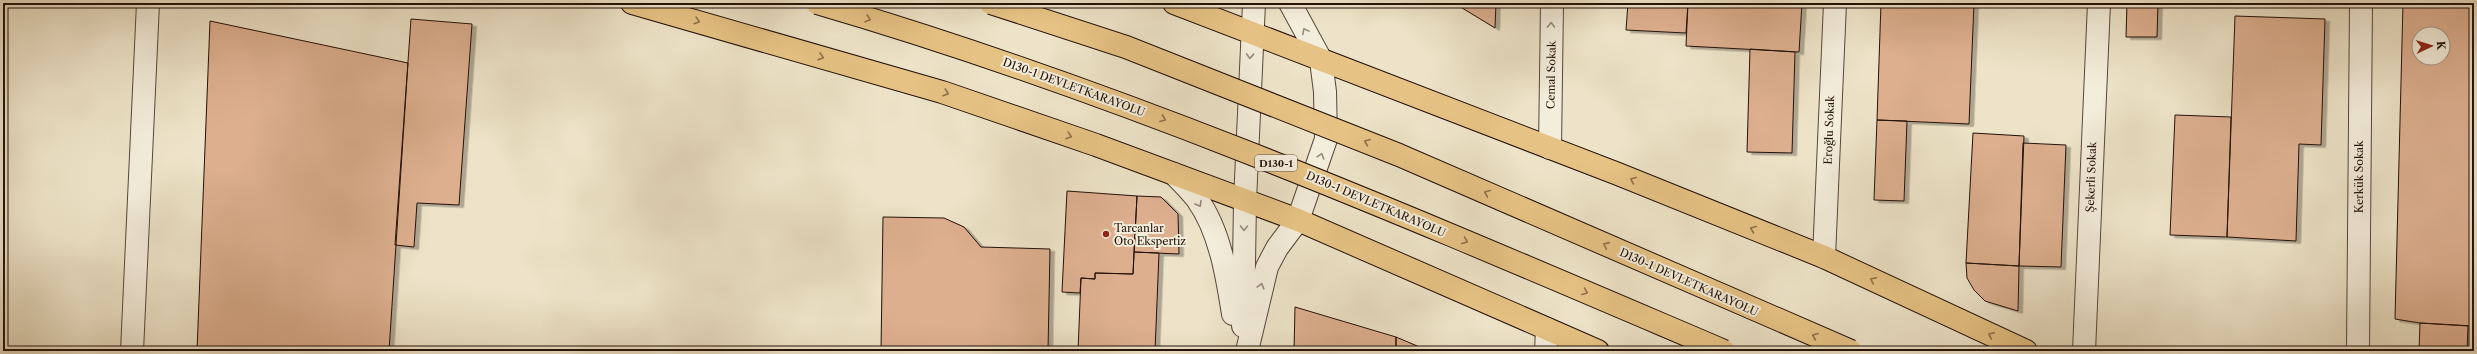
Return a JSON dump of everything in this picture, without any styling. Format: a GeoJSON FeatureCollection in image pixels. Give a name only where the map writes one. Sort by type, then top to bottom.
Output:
{"type":"FeatureCollection","features":[{"type":"Feature","properties":{"kind":"highway"},"geometry":{"type":"LineString","coordinates":[[632,3],[942,92],[1174,174],[1298,220],[1598,351]]}},
{"type":"Feature","properties":{"kind":"highway","name":"D130-1 DEVLETKARAYOLU"},"geometry":{"type":"LineString","coordinates":[[817,3],[961,48],[1112,100],[1338,187],[1724,351]]}},
{"type":"Feature","properties":{"kind":"highway","name":"D130-1 DEVLETKARAYOLU"},"geometry":{"type":"LineString","coordinates":[[991,3],[1126,47],[1386,150],[1851,351]]}},
{"type":"Feature","properties":{"kind":"highway"},"geometry":{"type":"LineString","coordinates":[[1174,3],[1550,148],[1824,257],[2026,351]]}},
{"type":"Feature","properties":{"kind":"street"},"geometry":{"type":"LineString","coordinates":[[132,351],[148,3]]}},
{"type":"Feature","properties":{"kind":"street"},"geometry":{"type":"LineString","coordinates":[[1243,351],[1244,201],[1251,33],[1254,3]]}},
{"type":"Feature","properties":{"kind":"street"},"geometry":{"type":"LineString","coordinates":[[1247,351],[1267,267],[1277,248],[1298,220],[1326,139],[1325,92],[1321,60],[1290,3]]}},
{"type":"Feature","properties":{"kind":"street","name":"Cemal Sokak"},"geometry":{"type":"LineString","coordinates":[[1550,148],[1552,3]]}},
{"type":"Feature","properties":{"kind":"street","name":"Eroğlu Sokak"},"geometry":{"type":"LineString","coordinates":[[1824,257],[1835,3]]}},
{"type":"Feature","properties":{"kind":"street","name":"Şekerli Sokak"},"geometry":{"type":"LineString","coordinates":[[2084,351],[2099,3]]}},
{"type":"Feature","properties":{"kind":"street","name":"Kerkük Sokak"},"geometry":{"type":"LineString","coordinates":[[2358,351],[2361,3]]}},
{"type":"Feature","properties":{"kind":"street"},"geometry":{"type":"LineString","coordinates":[[1174,174],[1197,200],[1214,235],[1226,272],[1239,351]]}},
{"type":"Feature","properties":{"kind":"street"},"geometry":{"type":"LineString","coordinates":[[1546,351],[1547,330]]}},
{"type":"Feature","properties":{"kind":"building"},"geometry":{"type":"Polygon","coordinates":[[[1454,3],[1496,3],[1495,28],[1454,3]]]}},
{"type":"Feature","properties":{"kind":"building"},"geometry":{"type":"Polygon","coordinates":[[[1628,3],[1688,3],[1686,33],[1626,30],[1628,3]]]}},
{"type":"Feature","properties":{"kind":"building"},"geometry":{"type":"Polygon","coordinates":[[[1688,3],[1802,3],[1799,52],[1686,46],[1688,3]]]}},
{"type":"Feature","properties":{"kind":"building"},"geometry":{"type":"Polygon","coordinates":[[[1881,3],[1974,3],[1969,124],[1877,120],[1881,3]]]}},
{"type":"Feature","properties":{"kind":"building"},"geometry":{"type":"Polygon","coordinates":[[[2127,3],[2158,3],[2157,37],[2126,37],[2127,3]]]}},
{"type":"Feature","properties":{"kind":"building"},"geometry":{"type":"Polygon","coordinates":[[[2403,3],[2474,3],[2474,326],[2420,323],[2395,319],[2403,3]]]}},
{"type":"Feature","properties":{"kind":"building"},"geometry":{"type":"Polygon","coordinates":[[[2235,16],[2325,19],[2321,145],[2299,144],[2296,241],[2227,237],[2235,16]]]}},
{"type":"Feature","properties":{"kind":"building"},"geometry":{"type":"Polygon","coordinates":[[[411,19],[472,24],[459,205],[417,203],[414,247],[395,245],[411,19]]]}},
{"type":"Feature","properties":{"kind":"building"},"geometry":{"type":"Polygon","coordinates":[[[210,21],[408,63],[389,351],[197,351],[210,21]]]}},
{"type":"Feature","properties":{"kind":"building"},"geometry":{"type":"Polygon","coordinates":[[[1750,49],[1795,52],[1792,153],[1747,152],[1750,49]]]}},
{"type":"Feature","properties":{"kind":"building"},"geometry":{"type":"Polygon","coordinates":[[[2175,115],[2231,117],[2227,237],[2170,235],[2175,115]]]}},
{"type":"Feature","properties":{"kind":"building"},"geometry":{"type":"Polygon","coordinates":[[[1877,120],[1907,121],[1904,201],[1874,200],[1877,120]]]}},
{"type":"Feature","properties":{"kind":"building"},"geometry":{"type":"Polygon","coordinates":[[[1973,133],[2024,136],[2019,266],[1966,263],[1973,133]]]}},
{"type":"Feature","properties":{"kind":"building"},"geometry":{"type":"Polygon","coordinates":[[[2023,143],[2066,145],[2061,267],[2019,266],[2023,143]]]}},
{"type":"Feature","properties":{"kind":"building"},"geometry":{"type":"Polygon","coordinates":[[[1067,191],[1137,196],[1133,274],[1095,273],[1095,279],[1081,278],[1080,293],[1062,292],[1067,191]]]}},
{"type":"Feature","properties":{"kind":"building"},"geometry":{"type":"Polygon","coordinates":[[[1137,196],[1161,197],[1178,214],[1179,254],[1134,252],[1137,196]]]}},
{"type":"Feature","properties":{"kind":"building"},"geometry":{"type":"Polygon","coordinates":[[[883,217],[944,218],[964,227],[981,247],[1050,249],[1048,351],[881,351],[883,217]]]}},
{"type":"Feature","properties":{"kind":"building"},"geometry":{"type":"Polygon","coordinates":[[[1134,252],[1159,253],[1155,351],[1078,351],[1081,278],[1095,279],[1095,273],[1133,274],[1134,252]]]}},
{"type":"Feature","properties":{"kind":"building"},"geometry":{"type":"Polygon","coordinates":[[[1966,263],[2019,266],[2018,311],[1985,301],[1974,290],[1967,278],[1966,263]]]}},
{"type":"Feature","properties":{"kind":"building"},"geometry":{"type":"Polygon","coordinates":[[[1295,307],[1396,337],[1396,351],[1294,351],[1295,307]]]}},
{"type":"Feature","properties":{"kind":"building"},"geometry":{"type":"Polygon","coordinates":[[[2420,323],[2468,326],[2467,351],[2419,351],[2420,323]]]}},
{"type":"Feature","properties":{"kind":"building"},"geometry":{"type":"Polygon","coordinates":[[[1396,337],[1429,351],[1396,351],[1396,337]]]}},
{"type":"Feature","properties":{"kind":"place","name":"Tarcanlar Oto Ekspertiz"},"geometry":{"type":"Point","coordinates":[1106,234]}}]}
